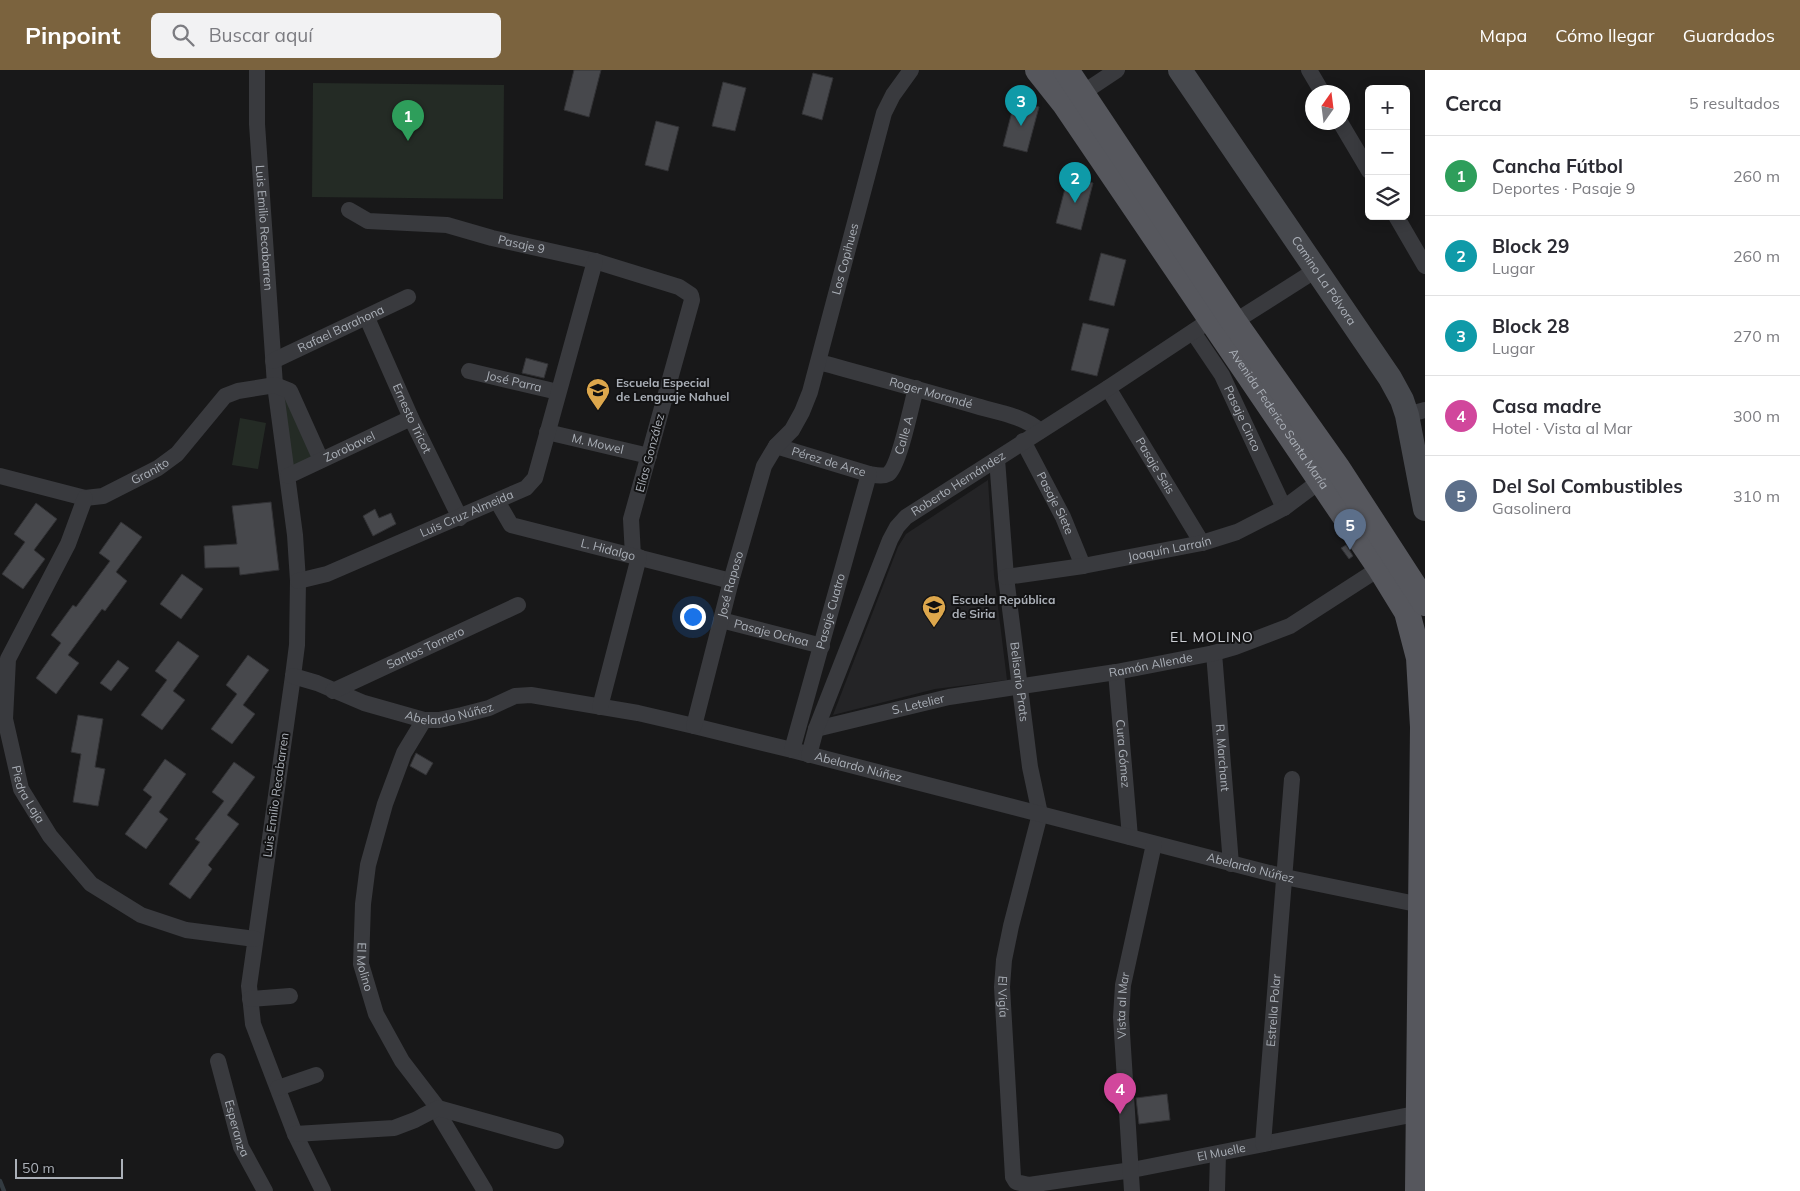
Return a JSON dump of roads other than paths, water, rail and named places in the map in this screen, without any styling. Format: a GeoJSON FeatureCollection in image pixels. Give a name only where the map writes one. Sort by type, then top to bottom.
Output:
{"type":"FeatureCollection","features":[{"type":"Feature","properties":{"kind":"main road","name":"Avenida Federico Santa María"},"geometry":{"type":"LineString","coordinates":[[1038,70],[1073,99],[1320,481],[1380,568],[1420,603]]}},
{"type":"Feature","properties":{"kind":"main road","name":"Avenida Federico Santa María"},"geometry":{"type":"LineString","coordinates":[[1066,70],[1073,99]]}},
{"type":"Feature","properties":{"kind":"main road","name":"Avenida Federico Santa María"},"geometry":{"type":"LineString","coordinates":[[1216,321],[1338,469],[1420,603],[1419,658],[1423,726],[1423,905],[1422,1112],[1418,1191]]}},
{"type":"Feature","properties":{"kind":"street","name":"Luis Emilio Recabarren"},"geometry":{"type":"LineString","coordinates":[[257,70],[258,124],[273,361],[296,535],[298,581],[297,645],[249,986],[253,1024],[295,1134],[323,1191]]}},
{"type":"Feature","properties":{"kind":"street","name":"Los Copihues"},"geometry":{"type":"LineString","coordinates":[[776,446],[792,430],[810,392],[884,113],[893,95],[911,70]]}},
{"type":"Feature","properties":{"kind":"street"},"geometry":{"type":"LineString","coordinates":[[1073,99],[1117,70]]}},
{"type":"Feature","properties":{"kind":"street","name":"Camino La Pólvora"},"geometry":{"type":"LineString","coordinates":[[1180,70],[1390,378],[1402,400],[1416,412],[1425,509]]}},
{"type":"Feature","properties":{"kind":"street"},"geometry":{"type":"LineString","coordinates":[[1309,70],[1318,85]]}},
{"type":"Feature","properties":{"kind":"street"},"geometry":{"type":"LineString","coordinates":[[1345,130],[1365,164]]}},
{"type":"Feature","properties":{"kind":"street","name":"Pasaje 9"},"geometry":{"type":"LineString","coordinates":[[349,210],[368,221],[447,225],[492,238],[595,261],[665,281],[680,287],[691,295]]}},
{"type":"Feature","properties":{"kind":"street"},"geometry":{"type":"LineString","coordinates":[[1398,220],[1425,266]]}},
{"type":"Feature","properties":{"kind":"street","name":"Luis Cruz Almeida"},"geometry":{"type":"LineString","coordinates":[[298,581],[328,574],[526,488],[535,478],[595,261]]}},
{"type":"Feature","properties":{"kind":"street","name":"Roberto Hernández"},"geometry":{"type":"LineString","coordinates":[[808,755],[816,729],[890,540],[897,527],[917,509],[1216,321],[1316,270]]}},
{"type":"Feature","properties":{"kind":"street","name":"Elías González"},"geometry":{"type":"LineString","coordinates":[[600,707],[636,557],[632,519],[692,300],[691,295]]}},
{"type":"Feature","properties":{"kind":"street","name":"Rafael Barahona"},"geometry":{"type":"LineString","coordinates":[[273,361],[408,297]]}},
{"type":"Feature","properties":{"kind":"street","name":"Ernesto Tricot"},"geometry":{"type":"LineString","coordinates":[[367,318],[411,418],[460,518]]}},
{"type":"Feature","properties":{"kind":"street","name":"Pasaje Cinco"},"geometry":{"type":"LineString","coordinates":[[1216,321],[1214,361],[1284,508]]}},
{"type":"Feature","properties":{"kind":"street","name":"Roger Morandé"},"geometry":{"type":"LineString","coordinates":[[819,362],[1024,420],[1034,425],[1040,431]]}},
{"type":"Feature","properties":{"kind":"street","name":"José Parra"},"geometry":{"type":"LineString","coordinates":[[469,371],[558,392]]}},
{"type":"Feature","properties":{"kind":"street"},"geometry":{"type":"LineString","coordinates":[[275,385],[290,390],[321,460]]}},
{"type":"Feature","properties":{"kind":"street","name":"Granito"},"geometry":{"type":"LineString","coordinates":[[0,476],[85,498],[103,496],[158,468],[177,454],[225,396],[238,391],[275,385]]}},
{"type":"Feature","properties":{"kind":"street","name":"Calle A"},"geometry":{"type":"LineString","coordinates":[[876,475],[888,474],[893,469],[916,388]]}},
{"type":"Feature","properties":{"kind":"street","name":"Pasaje Seis"},"geometry":{"type":"LineString","coordinates":[[1108,388],[1202,543]]}},
{"type":"Feature","properties":{"kind":"street","name":"Zorobavel"},"geometry":{"type":"LineString","coordinates":[[288,476],[411,418]]}},
{"type":"Feature","properties":{"kind":"street","name":"M. Mowel"},"geometry":{"type":"LineString","coordinates":[[547,432],[649,456]]}},
{"type":"Feature","properties":{"kind":"street","name":"Pasaje Siete"},"geometry":{"type":"LineString","coordinates":[[1023,441],[1063,516],[1083,566]]}},
{"type":"Feature","properties":{"kind":"street","name":"Pérez de Arce"},"geometry":{"type":"LineString","coordinates":[[776,446],[876,475]]}},
{"type":"Feature","properties":{"kind":"street","name":"José Raposo"},"geometry":{"type":"LineString","coordinates":[[694,726],[731,581],[764,466],[776,446]]}},
{"type":"Feature","properties":{"kind":"street","name":"Belisario Prats"},"geometry":{"type":"LineString","coordinates":[[997,459],[1006,578],[1030,767],[1040,814]]}},
{"type":"Feature","properties":{"kind":"street","name":"Pasaje Cuatro"},"geometry":{"type":"LineString","coordinates":[[792,750],[822,646],[876,475]]}},
{"type":"Feature","properties":{"kind":"street","name":"Joaquín Larraín"},"geometry":{"type":"LineString","coordinates":[[1006,578],[1083,566],[1202,543],[1237,532],[1284,508],[1320,481]]}},
{"type":"Feature","properties":{"kind":"street","name":"Piedra Laja"},"geometry":{"type":"LineString","coordinates":[[85,498],[68,544],[8,660],[5,719],[21,789],[50,836],[91,884],[141,915],[186,930],[255,939]]}},
{"type":"Feature","properties":{"kind":"street","name":"L. Hidalgo"},"geometry":{"type":"LineString","coordinates":[[497,501],[511,524],[731,581]]}},
{"type":"Feature","properties":{"kind":"street","name":"Ramón Allende"},"geometry":{"type":"LineString","coordinates":[[1021,686],[1116,672],[1214,653],[1258,639],[1290,626],[1380,568]]}},
{"type":"Feature","properties":{"kind":"street","name":"Santos Tornero"},"geometry":{"type":"LineString","coordinates":[[333,691],[518,605]]}},
{"type":"Feature","properties":{"kind":"street","name":"Pasaje Ochoa"},"geometry":{"type":"LineString","coordinates":[[721,620],[822,646]]}},
{"type":"Feature","properties":{"kind":"street","name":"R. Marchant"},"geometry":{"type":"LineString","coordinates":[[1214,653],[1231,864]]}},
{"type":"Feature","properties":{"kind":"street","name":"Cura Gómez"},"geometry":{"type":"LineString","coordinates":[[1116,672],[1130,837]]}},
{"type":"Feature","properties":{"kind":"street","name":"Abelardo Núñez"},"geometry":{"type":"LineString","coordinates":[[293,676],[364,703],[424,720],[439,720],[462,715],[489,708],[514,696],[531,695],[694,726],[1231,864],[1423,905]]}},
{"type":"Feature","properties":{"kind":"street","name":"S. Letelier"},"geometry":{"type":"LineString","coordinates":[[816,729],[950,697],[1021,686]]}},
{"type":"Feature","properties":{"kind":"street","name":"El Molino"},"geometry":{"type":"LineString","coordinates":[[424,720],[404,753],[385,804],[368,865],[362,904],[361,964],[376,1014],[402,1061],[438,1108],[441,1118],[485,1191]]}},
{"type":"Feature","properties":{"kind":"street","name":"Estrella Polar"},"geometry":{"type":"LineString","coordinates":[[1263,1144],[1292,779]]}},
{"type":"Feature","properties":{"kind":"street","name":"El Vigía"},"geometry":{"type":"LineString","coordinates":[[1016,1182],[1014,1177],[1003,969],[1011,926],[1040,814]]}},
{"type":"Feature","properties":{"kind":"street","name":"Vista al Mar"},"geometry":{"type":"LineString","coordinates":[[1132,1191],[1121,1017],[1124,984],[1154,844]]}},
{"type":"Feature","properties":{"kind":"street"},"geometry":{"type":"LineString","coordinates":[[250,999],[290,996]]}},
{"type":"Feature","properties":{"kind":"street","name":"Esperanza"},"geometry":{"type":"LineString","coordinates":[[218,1061],[241,1147],[265,1191]]}},
{"type":"Feature","properties":{"kind":"street"},"geometry":{"type":"LineString","coordinates":[[278,1088],[316,1075]]}},
{"type":"Feature","properties":{"kind":"street"},"geometry":{"type":"LineString","coordinates":[[295,1134],[394,1128],[416,1120],[438,1108],[556,1141]]}},
{"type":"Feature","properties":{"kind":"street","name":"El Muelle"},"geometry":{"type":"LineString","coordinates":[[1016,1182],[1047,1186],[1218,1154],[1422,1112]]}},
{"type":"Feature","properties":{"kind":"street"},"geometry":{"type":"LineString","coordinates":[[1217,1191],[1218,1154]]}},
{"type":"Feature","properties":{"kind":"waterway"},"geometry":{"type":"LineString","coordinates":[[0,1181],[4,1191]]}},
{"type":"Feature","properties":{"kind":"place","name":"Block 28"},"geometry":{"type":"Point","coordinates":[1021,126]}},
{"type":"Feature","properties":{"kind":"place","name":"Cancha Fútbol"},"geometry":{"type":"Point","coordinates":[408,141]}},
{"type":"Feature","properties":{"kind":"place","name":"Block 29"},"geometry":{"type":"Point","coordinates":[1075,203]}},
{"type":"Feature","properties":{"kind":"place","name":"Escuela Especial de Lenguaje Nahuel"},"geometry":{"type":"Point","coordinates":[598,411]}},
{"type":"Feature","properties":{"kind":"place","name":"Del Sol Combustibles"},"geometry":{"type":"Point","coordinates":[1350,550]}},
{"type":"Feature","properties":{"kind":"place","name":"Escuela República de Siria"},"geometry":{"type":"Point","coordinates":[934,628]}},
{"type":"Feature","properties":{"kind":"place","name":"Casa madre"},"geometry":{"type":"Point","coordinates":[1120,1114]}},
{"type":"Feature","properties":{"kind":"district","name":"EL MOLINO"},"geometry":{"type":"Point","coordinates":[1212,637]}}]}
